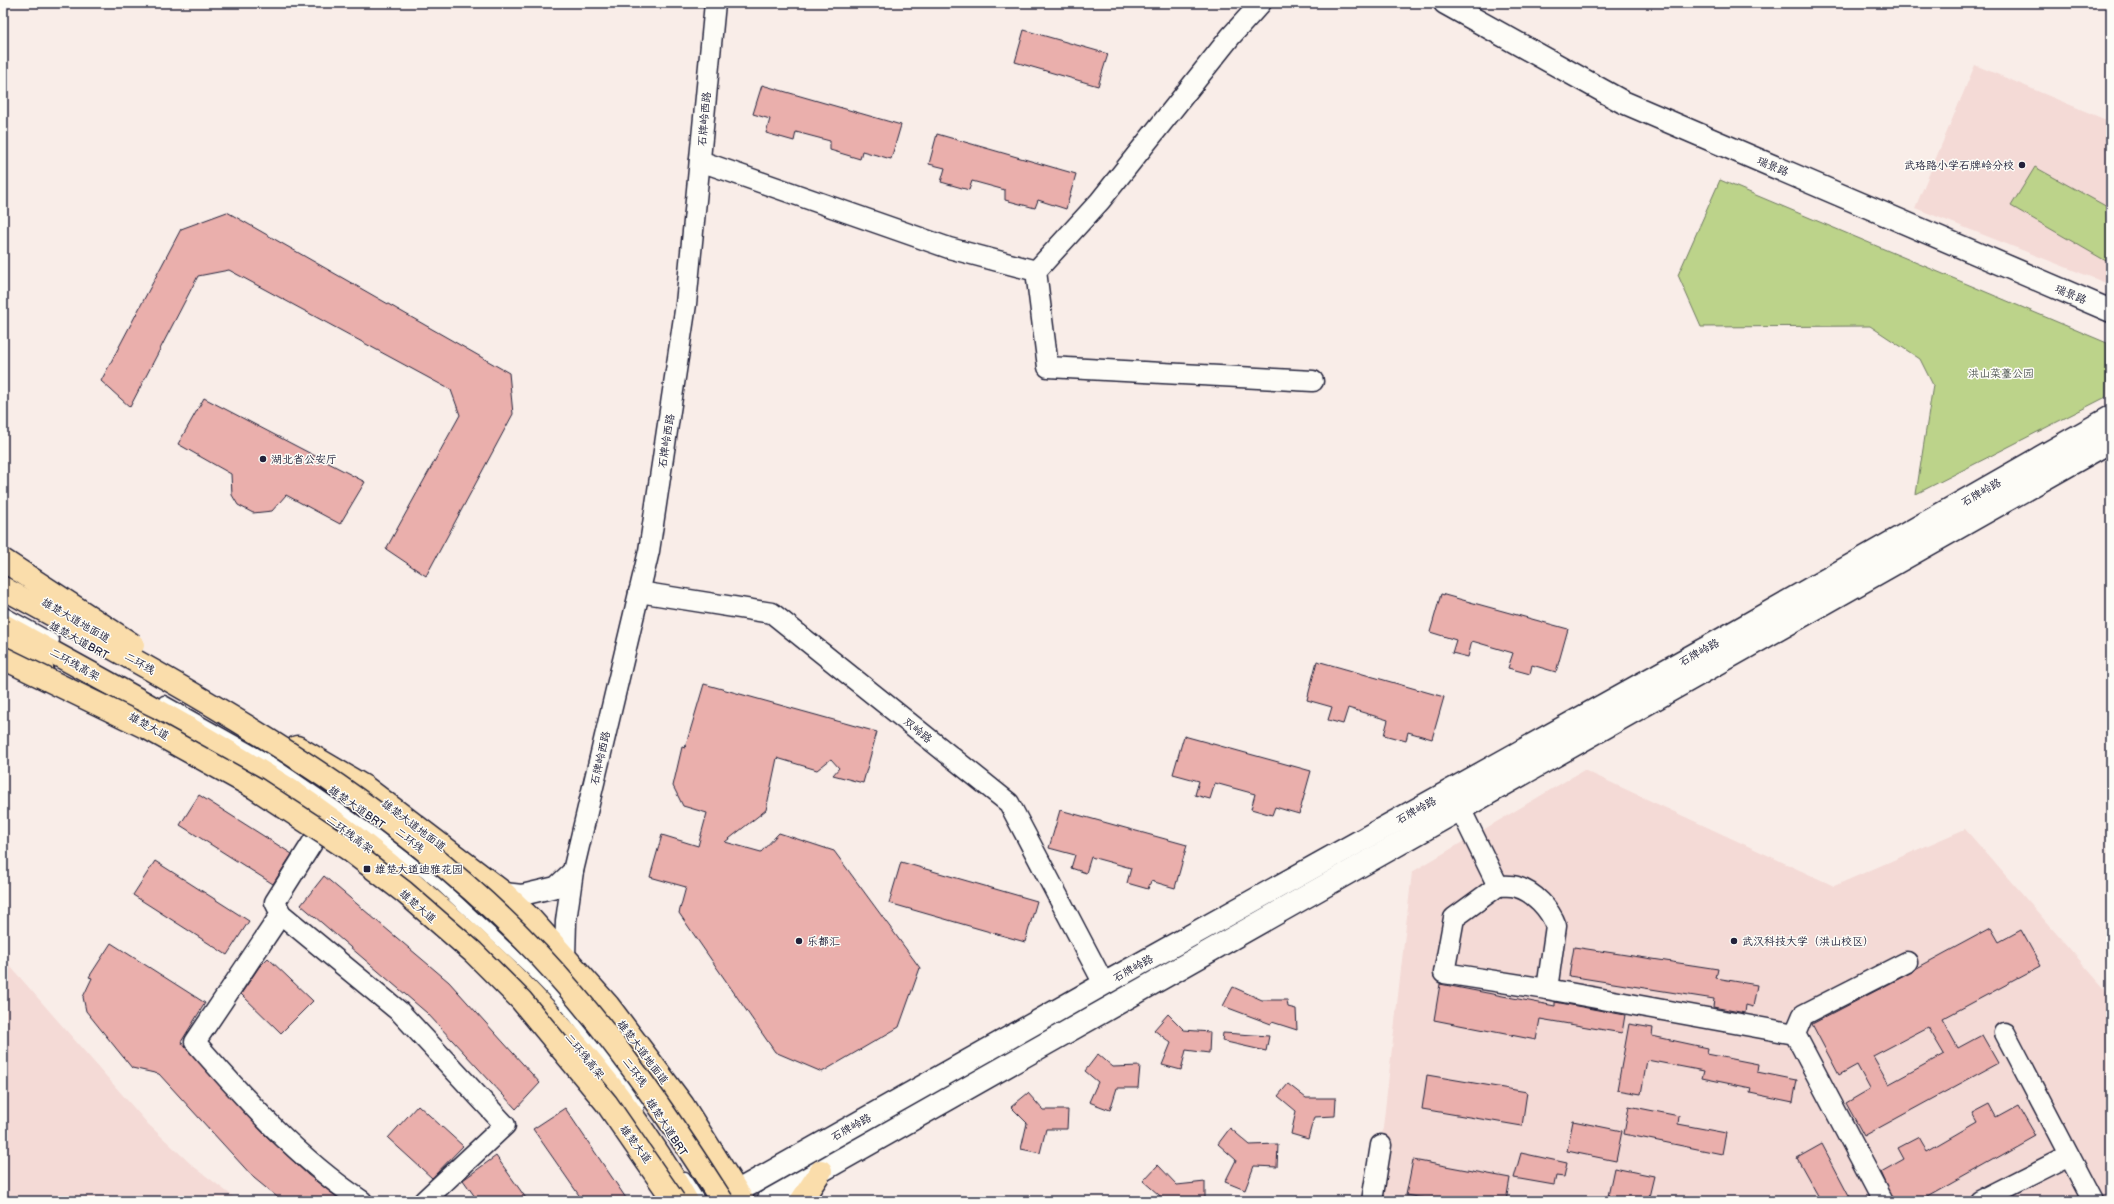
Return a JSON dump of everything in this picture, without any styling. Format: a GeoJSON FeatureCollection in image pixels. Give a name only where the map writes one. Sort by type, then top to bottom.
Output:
{"type":"FeatureCollection","features":[{"type":"Feature","properties":{"kind":"main road","name":"瑞景路"},"geometry":{"type":"LineString","coordinates":[[1444,3],[1624,102],[2111,311]]}},
{"type":"Feature","properties":{"kind":"main road","name":"石牌岭路"},"geometry":{"type":"LineString","coordinates":[[768,1201],[2111,417]]}},
{"type":"Feature","properties":{"kind":"main road","name":"石牌岭路"},"geometry":{"type":"LineString","coordinates":[[731,1198],[1104,984],[1456,799],[2111,441]]}},
{"type":"Feature","properties":{"kind":"main road"},"geometry":{"type":"LineString","coordinates":[[3,560],[117,633],[142,652],[175,682]]}},
{"type":"Feature","properties":{"kind":"main road","name":"雄楚大道地面道"},"geometry":{"type":"LineString","coordinates":[[3,578],[228,706],[365,788],[504,893],[532,920],[608,1005],[684,1105],[731,1198]]}},
{"type":"Feature","properties":{"kind":"main road","name":"二环线"},"geometry":{"type":"LineString","coordinates":[[3,588],[175,682],[320,774],[408,837],[455,877],[504,922],[535,952],[570,990],[605,1032],[731,1198]]}},
{"type":"Feature","properties":{"kind":"main road","name":"二环线高架"},"geometry":{"type":"LineString","coordinates":[[3,625],[151,706],[215,744],[284,786],[370,848],[468,931],[524,984],[555,1019],[621,1100],[670,1170],[687,1201]]}},
{"type":"Feature","properties":{"kind":"main road","name":"雄楚大道"},"geometry":{"type":"LineString","coordinates":[[3,645],[196,751],[321,829],[362,858],[469,950],[551,1036],[600,1096],[679,1201]]}},
{"type":"Feature","properties":{"kind":"main road"},"geometry":{"type":"LineString","coordinates":[[3,658],[140,724],[249,784],[348,849],[404,892],[473,952],[521,1000],[607,1104],[674,1201]]}},
{"type":"Feature","properties":{"kind":"main road"},"geometry":{"type":"LineString","coordinates":[[801,1201],[821,1171]]}},
{"type":"Feature","properties":{"kind":"street","name":"石牌岭西路"},"geometry":{"type":"LineString","coordinates":[[565,957],[566,921],[573,871],[649,551],[686,304],[715,3]]}},
{"type":"Feature","properties":{"kind":"street"},"geometry":{"type":"LineString","coordinates":[[1261,3],[1231,36],[1100,201],[1036,271],[1048,367],[1314,382]]}},
{"type":"Feature","properties":{"kind":"street"},"geometry":{"type":"LineString","coordinates":[[700,161],[949,248],[1036,271]]}},
{"type":"Feature","properties":{"kind":"street","name":"双岭路"},"geometry":{"type":"LineString","coordinates":[[639,592],[772,612],[1009,803],[1104,984]]}},
{"type":"Feature","properties":{"kind":"street"},"geometry":{"type":"LineString","coordinates":[[1456,799],[1498,886]]}},
{"type":"Feature","properties":{"kind":"street"},"geometry":{"type":"LineString","coordinates":[[321,829],[275,902],[281,914],[400,1012],[505,1125],[424,1201]]}},
{"type":"Feature","properties":{"kind":"street"},"geometry":{"type":"LineString","coordinates":[[504,893],[522,895],[556,887],[573,871]]}},
{"type":"Feature","properties":{"kind":"street"},"geometry":{"type":"LineString","coordinates":[[1548,989],[1556,926],[1553,917],[1527,891],[1515,886],[1498,886],[1454,918],[1444,973],[1548,989],[1795,1034]]}},
{"type":"Feature","properties":{"kind":"street"},"geometry":{"type":"LineString","coordinates":[[281,914],[195,1042],[270,1125],[334,1183],[362,1201]]}},
{"type":"Feature","properties":{"kind":"street"},"geometry":{"type":"LineString","coordinates":[[1795,1034],[1803,1015],[1907,962]]}},
{"type":"Feature","properties":{"kind":"street"},"geometry":{"type":"LineString","coordinates":[[2005,1033],[2093,1201]]}},
{"type":"Feature","properties":{"kind":"street"},"geometry":{"type":"LineString","coordinates":[[1795,1034],[1883,1201]]}},
{"type":"Feature","properties":{"kind":"street"},"geometry":{"type":"LineString","coordinates":[[1372,1201],[1381,1145]]}},
{"type":"Feature","properties":{"kind":"street"},"geometry":{"type":"LineString","coordinates":[[1980,1201],[2069,1156]]}},
{"type":"Feature","properties":{"kind":"lane","name":"雄楚大道BRT"},"geometry":{"type":"LineString","coordinates":[[3,612],[66,647]]}},
{"type":"Feature","properties":{"kind":"lane","name":"雄楚大道BRT"},"geometry":{"type":"LineString","coordinates":[[156,697],[267,759],[373,832],[439,884],[532,971],[563,1003],[609,1061],[700,1201]]}},
{"type":"Feature","properties":{"kind":"shaded area","name":"武珞路小学石牌岭分校"},"geometry":{"type":"Polygon","coordinates":[[[1975,65],[2111,122],[2111,285],[1915,208],[1975,65]]]}},
{"type":"Feature","properties":{"kind":"shaded area","name":"武汉科技大学（洪山校区）"},"geometry":{"type":"Polygon","coordinates":[[[1584,770],[1834,886],[1965,829],[2111,996],[2111,1201],[1372,1201],[1381,1145],[1412,872],[1584,770]]]}},
{"type":"Feature","properties":{"kind":"shaded area"},"geometry":{"type":"Polygon","coordinates":[[[3,958],[148,1124],[193,1166],[239,1201],[3,1201],[3,958]]]}},
{"type":"Feature","properties":{"kind":"green space"},"geometry":{"type":"Polygon","coordinates":[[[2035,167],[2111,209],[2111,250],[2106,261],[2011,206],[2035,167]]]}},
{"type":"Feature","properties":{"kind":"green space","name":"洪山菜薹公园"},"geometry":{"type":"Polygon","coordinates":[[[1720,180],[2107,343],[2106,397],[1916,494],[1933,385],[1920,359],[1870,326],[1701,327],[1678,275],[1720,180]]]}},
{"type":"Feature","properties":{"kind":"building"},"geometry":{"type":"Polygon","coordinates":[[[1024,30],[1108,54],[1098,86],[1015,62],[1024,30]]]}},
{"type":"Feature","properties":{"kind":"building"},"geometry":{"type":"Polygon","coordinates":[[[762,85],[901,125],[891,159],[862,151],[860,159],[830,150],[830,141],[796,132],[794,141],[766,133],[770,119],[753,114],[762,85]]]}},
{"type":"Feature","properties":{"kind":"building"},"geometry":{"type":"Polygon","coordinates":[[[937,134],[1076,174],[1066,209],[1038,200],[1035,208],[1005,200],[1005,190],[972,181],[969,190],[941,182],[945,168],[929,164],[937,134]]]}},
{"type":"Feature","properties":{"kind":"building"},"geometry":{"type":"Polygon","coordinates":[[[227,212],[509,373],[513,414],[426,576],[386,549],[460,415],[451,390],[229,270],[198,276],[130,407],[101,381],[181,229],[227,212]]]}},
{"type":"Feature","properties":{"kind":"building","name":"湖北省公安厅"},"geometry":{"type":"Polygon","coordinates":[[[204,398],[365,482],[340,524],[286,495],[272,511],[253,513],[238,505],[232,495],[231,474],[178,444],[204,398]]]}},
{"type":"Feature","properties":{"kind":"building"},"geometry":{"type":"Polygon","coordinates":[[[1441,594],[1568,629],[1556,672],[1532,665],[1530,674],[1508,668],[1513,653],[1472,641],[1468,657],[1452,653],[1456,640],[1430,632],[1441,594]]]}},
{"type":"Feature","properties":{"kind":"building"},"geometry":{"type":"Polygon","coordinates":[[[1317,661],[1444,697],[1432,739],[1408,732],[1406,741],[1384,735],[1388,720],[1348,708],[1343,724],[1328,720],[1332,707],[1307,700],[1317,661]]]}},
{"type":"Feature","properties":{"kind":"building","name":"乐都汇"},"geometry":{"type":"Polygon","coordinates":[[[704,684],[877,732],[863,783],[833,775],[839,768],[831,759],[817,770],[777,758],[766,810],[725,842],[761,852],[779,833],[834,851],[920,968],[899,1027],[822,1072],[775,1052],[679,913],[686,887],[650,877],[662,835],[698,846],[707,813],[683,806],[673,786],[682,747],[685,748],[704,684]]]}},
{"type":"Feature","properties":{"kind":"building"},"geometry":{"type":"Polygon","coordinates":[[[1184,736],[1311,771],[1299,814],[1275,807],[1272,815],[1251,809],[1255,794],[1215,783],[1210,799],[1195,795],[1199,781],[1173,774],[1184,736]]]}},
{"type":"Feature","properties":{"kind":"building"},"geometry":{"type":"Polygon","coordinates":[[[199,795],[292,854],[273,884],[180,825],[199,795]]]}},
{"type":"Feature","properties":{"kind":"building"},"geometry":{"type":"Polygon","coordinates":[[[1060,810],[1187,845],[1175,888],[1151,881],[1148,889],[1127,883],[1131,868],[1091,857],[1086,873],[1071,868],[1075,855],[1049,848],[1060,810]]]}},
{"type":"Feature","properties":{"kind":"building"},"geometry":{"type":"Polygon","coordinates":[[[155,861],[249,921],[227,955],[133,895],[155,861]]]}},
{"type":"Feature","properties":{"kind":"building"},"geometry":{"type":"Polygon","coordinates":[[[901,862],[1037,901],[1025,942],[889,903],[901,862]]]}},
{"type":"Feature","properties":{"kind":"building"},"geometry":{"type":"Polygon","coordinates":[[[324,876],[449,982],[540,1083],[516,1109],[427,1013],[301,905],[324,876]]]}},
{"type":"Feature","properties":{"kind":"building"},"geometry":{"type":"Polygon","coordinates":[[[1991,928],[1999,942],[2021,930],[2041,966],[1942,1019],[1958,1048],[1982,1035],[1998,1063],[1864,1136],[1846,1103],[1870,1089],[1857,1065],[1839,1075],[1812,1024],[1991,928]],[[1928,1027],[1873,1056],[1889,1084],[1944,1054],[1928,1027]]]}},
{"type":"Feature","properties":{"kind":"building"},"geometry":{"type":"Polygon","coordinates":[[[111,943],[205,1003],[181,1042],[265,1135],[308,1175],[342,1201],[282,1201],[254,1178],[159,1074],[132,1068],[86,1011],[83,997],[92,978],[89,977],[111,943]]]}},
{"type":"Feature","properties":{"kind":"building"},"geometry":{"type":"Polygon","coordinates":[[[1574,947],[1718,969],[1716,978],[1757,985],[1753,1007],[1746,1005],[1745,1013],[1713,1007],[1714,999],[1569,976],[1574,947]]]}},
{"type":"Feature","properties":{"kind":"building"},"geometry":{"type":"Polygon","coordinates":[[[268,958],[313,1001],[281,1033],[241,994],[259,967],[268,958]]]}},
{"type":"Feature","properties":{"kind":"building"},"geometry":{"type":"Polygon","coordinates":[[[1440,984],[1555,1006],[1555,1002],[1625,1015],[1622,1033],[1540,1019],[1536,1040],[1434,1020],[1440,984]]]}},
{"type":"Feature","properties":{"kind":"building"},"geometry":{"type":"Polygon","coordinates":[[[1233,987],[1262,1000],[1287,1000],[1288,1007],[1296,1009],[1297,1030],[1272,1022],[1271,1024],[1223,1006],[1233,987]]]}},
{"type":"Feature","properties":{"kind":"building"},"geometry":{"type":"Polygon","coordinates":[[[1168,1014],[1184,1030],[1210,1032],[1209,1053],[1186,1050],[1181,1070],[1162,1065],[1171,1043],[1154,1030],[1168,1014]]]}},
{"type":"Feature","properties":{"kind":"building"},"geometry":{"type":"Polygon","coordinates":[[[1629,1024],[1653,1028],[1652,1036],[1708,1048],[1707,1054],[1758,1064],[1757,1072],[1797,1080],[1793,1102],[1750,1093],[1751,1088],[1702,1078],[1704,1071],[1647,1060],[1641,1094],[1617,1090],[1629,1024]]]}},
{"type":"Feature","properties":{"kind":"building"},"geometry":{"type":"Polygon","coordinates":[[[1223,1033],[1269,1036],[1266,1051],[1222,1041],[1223,1033]]]}},
{"type":"Feature","properties":{"kind":"building"},"geometry":{"type":"Polygon","coordinates":[[[1098,1054],[1113,1067],[1140,1066],[1138,1088],[1117,1088],[1110,1110],[1089,1102],[1098,1082],[1085,1071],[1098,1054]]]}},
{"type":"Feature","properties":{"kind":"building"},"geometry":{"type":"Polygon","coordinates":[[[1427,1075],[1527,1092],[1522,1126],[1422,1109],[1427,1075]]]}},
{"type":"Feature","properties":{"kind":"building"},"geometry":{"type":"Polygon","coordinates":[[[1288,1084],[1306,1098],[1336,1098],[1335,1116],[1314,1117],[1308,1139],[1291,1134],[1296,1111],[1278,1096],[1288,1084]]]}},
{"type":"Feature","properties":{"kind":"building"},"geometry":{"type":"Polygon","coordinates":[[[1028,1093],[1043,1110],[1068,1110],[1067,1129],[1046,1129],[1040,1153],[1021,1149],[1027,1123],[1011,1107],[1028,1093]]]}},
{"type":"Feature","properties":{"kind":"building"},"geometry":{"type":"Polygon","coordinates":[[[1989,1104],[1996,1117],[2018,1105],[2036,1136],[1920,1201],[1894,1201],[1881,1172],[1904,1159],[1898,1148],[1919,1137],[1927,1151],[1977,1122],[1972,1113],[1989,1104]]]}},
{"type":"Feature","properties":{"kind":"building"},"geometry":{"type":"Polygon","coordinates":[[[418,1105],[463,1146],[432,1178],[388,1138],[418,1105]]]}},
{"type":"Feature","properties":{"kind":"building"},"geometry":{"type":"Polygon","coordinates":[[[1629,1106],[1679,1116],[1678,1124],[1726,1133],[1722,1154],[1624,1134],[1629,1106]]]}},
{"type":"Feature","properties":{"kind":"building"},"geometry":{"type":"Polygon","coordinates":[[[565,1108],[628,1201],[583,1201],[533,1129],[565,1108]]]}},
{"type":"Feature","properties":{"kind":"building"},"geometry":{"type":"Polygon","coordinates":[[[1573,1121],[1622,1131],[1616,1161],[1567,1151],[1573,1121]]]}},
{"type":"Feature","properties":{"kind":"building"},"geometry":{"type":"Polygon","coordinates":[[[1230,1128],[1250,1145],[1278,1144],[1277,1167],[1254,1166],[1245,1190],[1225,1182],[1236,1160],[1218,1144],[1230,1128]]]}},
{"type":"Feature","properties":{"kind":"building"},"geometry":{"type":"Polygon","coordinates":[[[1822,1144],[1852,1201],[1821,1201],[1797,1158],[1822,1144]]]}},
{"type":"Feature","properties":{"kind":"building"},"geometry":{"type":"Polygon","coordinates":[[[1521,1153],[1567,1163],[1564,1177],[1556,1176],[1554,1185],[1514,1178],[1521,1153]]]}},
{"type":"Feature","properties":{"kind":"building"},"geometry":{"type":"Polygon","coordinates":[[[496,1156],[528,1201],[478,1201],[463,1180],[496,1156]]]}},
{"type":"Feature","properties":{"kind":"building"},"geometry":{"type":"Polygon","coordinates":[[[1413,1160],[1510,1178],[1506,1201],[1438,1201],[1406,1195],[1413,1160]]]}},
{"type":"Feature","properties":{"kind":"building"},"geometry":{"type":"Polygon","coordinates":[[[1158,1165],[1177,1185],[1205,1182],[1205,1201],[1166,1201],[1143,1181],[1158,1165]]]}},
{"type":"Feature","properties":{"kind":"building"},"geometry":{"type":"Polygon","coordinates":[[[1614,1168],[1654,1176],[1648,1201],[1634,1201],[1608,1196],[1614,1168]]]}},
{"type":"Feature","properties":{"kind":"place","name":"武珞路小学石牌岭分校"},"geometry":{"type":"Point","coordinates":[2022,165]}},
{"type":"Feature","properties":{"kind":"place","name":"湖北省公安厅"},"geometry":{"type":"Point","coordinates":[263,459]}},
{"type":"Feature","properties":{"kind":"place","name":"雄楚大道迪雅花园"},"geometry":{"type":"Point","coordinates":[367,869]}},
{"type":"Feature","properties":{"kind":"place","name":"乐都汇"},"geometry":{"type":"Point","coordinates":[799,941]}},
{"type":"Feature","properties":{"kind":"place","name":"武汉科技大学（洪山校区）"},"geometry":{"type":"Point","coordinates":[1734,941]}}]}
